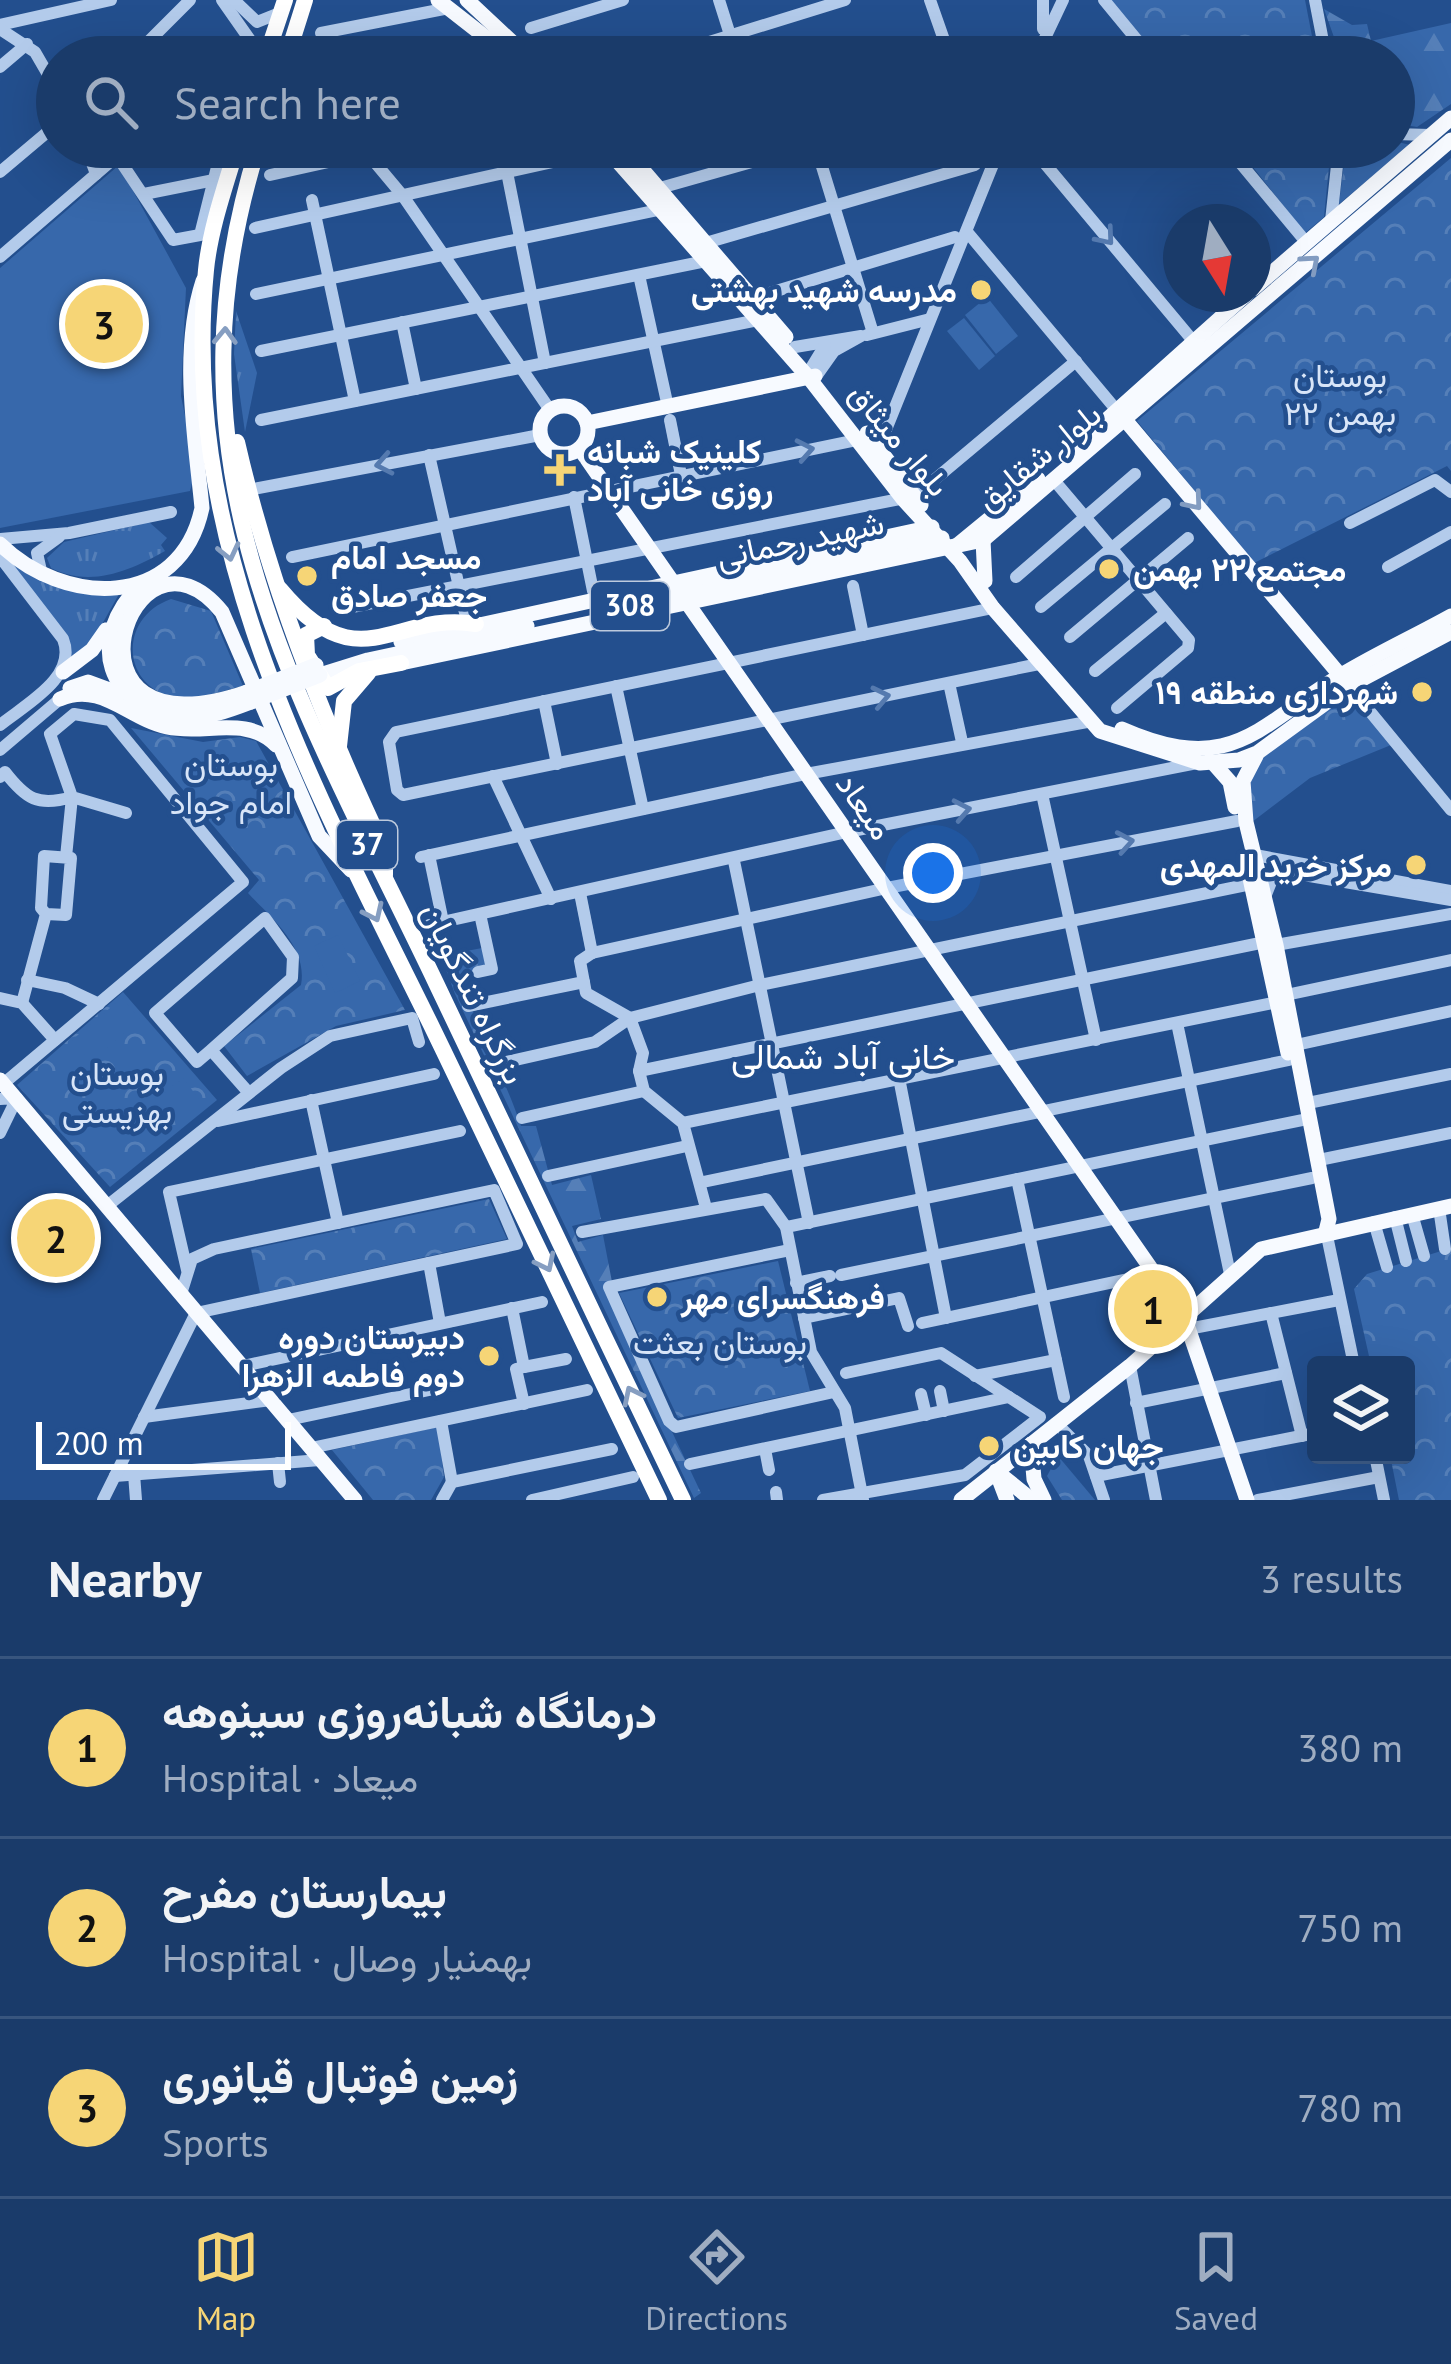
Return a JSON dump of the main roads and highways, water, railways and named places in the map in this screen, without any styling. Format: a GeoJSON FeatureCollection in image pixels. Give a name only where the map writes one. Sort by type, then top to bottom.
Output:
{"type":"FeatureCollection","features":[{"type":"Feature","properties":{"kind":"highway"},"geometry":{"type":"LineString","coordinates":[[292,36],[296,2]]}},
{"type":"Feature","properties":{"kind":"highway"},"geometry":{"type":"LineString","coordinates":[[276,36],[296,2]]}},
{"type":"Feature","properties":{"kind":"highway","name":"بزرگراه تندگویان"},"geometry":{"type":"LineString","coordinates":[[232,168],[206,273],[208,445],[236,580],[270,681],[356,875],[659,1500]]}},
{"type":"Feature","properties":{"kind":"highway","name":"بزرگراه تندگویان"},"geometry":{"type":"LineString","coordinates":[[253,168],[228,283],[226,406],[239,515],[273,637],[340,793],[683,1500]]}},
{"type":"Feature","properties":{"kind":"highway"},"geometry":{"type":"LineString","coordinates":[[226,406],[268,567],[349,775],[385,851],[386,880]]}},
{"type":"Feature","properties":{"kind":"highway"},"geometry":{"type":"LineString","coordinates":[[268,567],[289,599],[324,626],[362,640],[470,618]]}},
{"type":"Feature","properties":{"kind":"highway"},"geometry":{"type":"LineString","coordinates":[[324,626],[306,635],[304,644],[328,688],[359,670],[401,663]]}},
{"type":"Feature","properties":{"kind":"highway"},"geometry":{"type":"LineString","coordinates":[[349,775],[339,744],[344,701],[370,672],[401,663]]}},
{"type":"Feature","properties":{"kind":"main road"},"geometry":{"type":"LineString","coordinates":[[467,0],[500,36]]}},
{"type":"Feature","properties":{"kind":"main road"},"geometry":{"type":"LineString","coordinates":[[448,2],[488,36]]}},
{"type":"Feature","properties":{"kind":"main road","name":"بلوار شقایق"},"geometry":{"type":"LineString","coordinates":[[1415,149],[1451,118]]}},
{"type":"Feature","properties":{"kind":"main road","name":"بلوار شقایق"},"geometry":{"type":"LineString","coordinates":[[943,540],[1123,417],[1194,342],[1250,317],[1451,140]]}},
{"type":"Feature","properties":{"kind":"main road","name":"بلوار میثاق"},"geometry":{"type":"LineString","coordinates":[[630,168],[706,261],[869,440],[993,608],[1087,722],[1124,742],[1208,764]]}},
{"type":"Feature","properties":{"kind":"main road","name":"بلوار میثاق"},"geometry":{"type":"LineString","coordinates":[[637,168],[709,242],[795,346],[807,375]]}},
{"type":"Feature","properties":{"kind":"main road","name":"بلوار شقایق"},"geometry":{"type":"LineString","coordinates":[[1271,273],[1393,168]]}},
{"type":"Feature","properties":{"kind":"main road"},"geometry":{"type":"LineString","coordinates":[[63,672],[92,650],[153,575],[177,559],[198,528],[202,508],[192,353],[195,307],[206,273]]}},
{"type":"Feature","properties":{"kind":"main road","name":"بلوار شقایق"},"geometry":{"type":"LineString","coordinates":[[943,540],[983,540],[1218,331],[1233,312]]}},
{"type":"Feature","properties":{"kind":"main road"},"geometry":{"type":"LineString","coordinates":[[1238,312],[1236,316],[1250,317]]}},
{"type":"Feature","properties":{"kind":"main road"},"geometry":{"type":"LineString","coordinates":[[587,423],[669,414],[807,375]]}},
{"type":"Feature","properties":{"kind":"main road"},"geometry":{"type":"LineString","coordinates":[[572,407],[587,423],[580,449],[567,454],[553,452],[540,435],[550,410],[572,407]]}},
{"type":"Feature","properties":{"kind":"main road"},"geometry":{"type":"LineString","coordinates":[[1123,417],[1345,681]]}},
{"type":"Feature","properties":{"kind":"main road","name":"میعاد"},"geometry":{"type":"LineString","coordinates":[[580,449],[1186,1323],[1247,1500]]}},
{"type":"Feature","properties":{"kind":"main road","name":"بلوار میثاق"},"geometry":{"type":"LineString","coordinates":[[943,540],[985,581],[1095,716],[1160,741],[1227,747],[1253,738],[1345,681]]}},
{"type":"Feature","properties":{"kind":"main road","name":"شهید رحمانی"},"geometry":{"type":"LineString","coordinates":[[318,670],[943,540]]}},
{"type":"Feature","properties":{"kind":"main road","name":"شهید رحمانی"},"geometry":{"type":"LineString","coordinates":[[401,663],[679,595],[943,540]]}},
{"type":"Feature","properties":{"kind":"main road"},"geometry":{"type":"LineString","coordinates":[[983,540],[985,581]]}},
{"type":"Feature","properties":{"kind":"main road"},"geometry":{"type":"LineString","coordinates":[[0,542],[43,577],[98,590],[153,575]]}},
{"type":"Feature","properties":{"kind":"main road","name":"308"},"geometry":{"type":"LineString","coordinates":[[249,697],[193,706],[162,700],[142,689],[125,668],[119,640],[127,614],[148,594],[167,588],[212,599],[222,612],[320,836],[356,875]]}},
{"type":"Feature","properties":{"kind":"main road","name":"شهید رحمانی"},"geometry":{"type":"LineString","coordinates":[[318,670],[470,618],[679,595]]}},
{"type":"Feature","properties":{"kind":"main road"},"geometry":{"type":"LineString","coordinates":[[1208,764],[1257,753],[1324,703],[1345,681],[1451,616]]}},
{"type":"Feature","properties":{"kind":"main road"},"geometry":{"type":"LineString","coordinates":[[114,618],[109,665],[119,683],[146,706]]}},
{"type":"Feature","properties":{"kind":"main road"},"geometry":{"type":"LineString","coordinates":[[1345,681],[1451,632]]}},
{"type":"Feature","properties":{"kind":"main road","name":"308"},"geometry":{"type":"LineString","coordinates":[[146,706],[190,717],[318,670]]}},
{"type":"Feature","properties":{"kind":"main road"},"geometry":{"type":"LineString","coordinates":[[146,706],[88,682],[60,699],[88,693],[159,725],[185,730],[248,727],[266,735],[282,752]]}},
{"type":"Feature","properties":{"kind":"main road"},"geometry":{"type":"LineString","coordinates":[[1257,753],[1242,793],[1251,884],[1271,944]]}},
{"type":"Feature","properties":{"kind":"main road"},"geometry":{"type":"LineString","coordinates":[[1208,764],[1229,782],[1237,821],[1265,898],[1281,999],[1319,1160],[1326,1232]]}},
{"type":"Feature","properties":{"kind":"main road"},"geometry":{"type":"LineString","coordinates":[[1293,1052],[1312,1178],[1326,1232]]}},
{"type":"Feature","properties":{"kind":"main road"},"geometry":{"type":"LineString","coordinates":[[5,1090],[355,1500]]}},
{"type":"Feature","properties":{"kind":"main road"},"geometry":{"type":"LineString","coordinates":[[963,1500],[992,1465],[1031,1444],[1048,1420],[1186,1323],[1230,1274],[1261,1249],[1445,1207]]}},
{"type":"Feature","properties":{"kind":"main road"},"geometry":{"type":"LineString","coordinates":[[1031,1444],[1034,1479],[1044,1500]]}},
{"type":"Feature","properties":{"kind":"main road"},"geometry":{"type":"LineString","coordinates":[[992,1465],[1006,1500]]}},
{"type":"Feature","properties":{"kind":"main road"},"geometry":{"type":"LineString","coordinates":[[992,1465],[1032,1500]]}},
{"type":"Feature","properties":{"kind":"main road"},"geometry":{"type":"LineString","coordinates":[[963,1500],[980,1494],[1006,1500]]}},
{"type":"Feature","properties":{"kind":"place","name":"مدرسه شهید بهشتی"},"geometry":{"type":"Point","coordinates":[981,290]}},
{"type":"Feature","properties":{"kind":"place","name":"زمین فوتبال قیانوری"},"geometry":{"type":"Point","coordinates":[104,324]}},
{"type":"Feature","properties":{"kind":"place","name":"کلینیک شبانه روزی خانی آباد"},"geometry":{"type":"Point","coordinates":[560,470]}},
{"type":"Feature","properties":{"kind":"place","name":"مجتمع ۲۲ بهمن"},"geometry":{"type":"Point","coordinates":[1109,569]}},
{"type":"Feature","properties":{"kind":"place","name":"مسجد امام جعفر صادق"},"geometry":{"type":"Point","coordinates":[307,576]}},
{"type":"Feature","properties":{"kind":"place","name":"شهرداری منطقه ۱۹"},"geometry":{"type":"Point","coordinates":[1422,692]}},
{"type":"Feature","properties":{"kind":"place","name":"مرکز خرید المهدی"},"geometry":{"type":"Point","coordinates":[1416,865]}},
{"type":"Feature","properties":{"kind":"place","name":"بیمارستان مفرح"},"geometry":{"type":"Point","coordinates":[56,1238]}},
{"type":"Feature","properties":{"kind":"place","name":"فرهنگسرای مهر"},"geometry":{"type":"Point","coordinates":[657,1297]}},
{"type":"Feature","properties":{"kind":"place","name":"درمانگاه شبانه‌روزی سینوهه"},"geometry":{"type":"Point","coordinates":[1153,1309]}},
{"type":"Feature","properties":{"kind":"place","name":"دبیرستان دوره دوم فاطمه الزهرا"},"geometry":{"type":"Point","coordinates":[489,1356]}},
{"type":"Feature","properties":{"kind":"place","name":"جهان کابین"},"geometry":{"type":"Point","coordinates":[989,1446]}},
{"type":"Feature","properties":{"kind":"district","name":"خانی آباد شمالی"},"geometry":{"type":"Point","coordinates":[843,1056]}},
{"type":"Feature","properties":{"kind":"park label","name":"بوستان ۲۲ بهمن"},"geometry":{"type":"Point","coordinates":[1340,394]}},
{"type":"Feature","properties":{"kind":"park label","name":"بوستان امام جواد"},"geometry":{"type":"Point","coordinates":[231,783]}},
{"type":"Feature","properties":{"kind":"park label","name":"بوستان بهزیستی"},"geometry":{"type":"Point","coordinates":[117,1092]}},
{"type":"Feature","properties":{"kind":"park label","name":"بوستان بعثت"},"geometry":{"type":"Point","coordinates":[720,1342]}}]}
